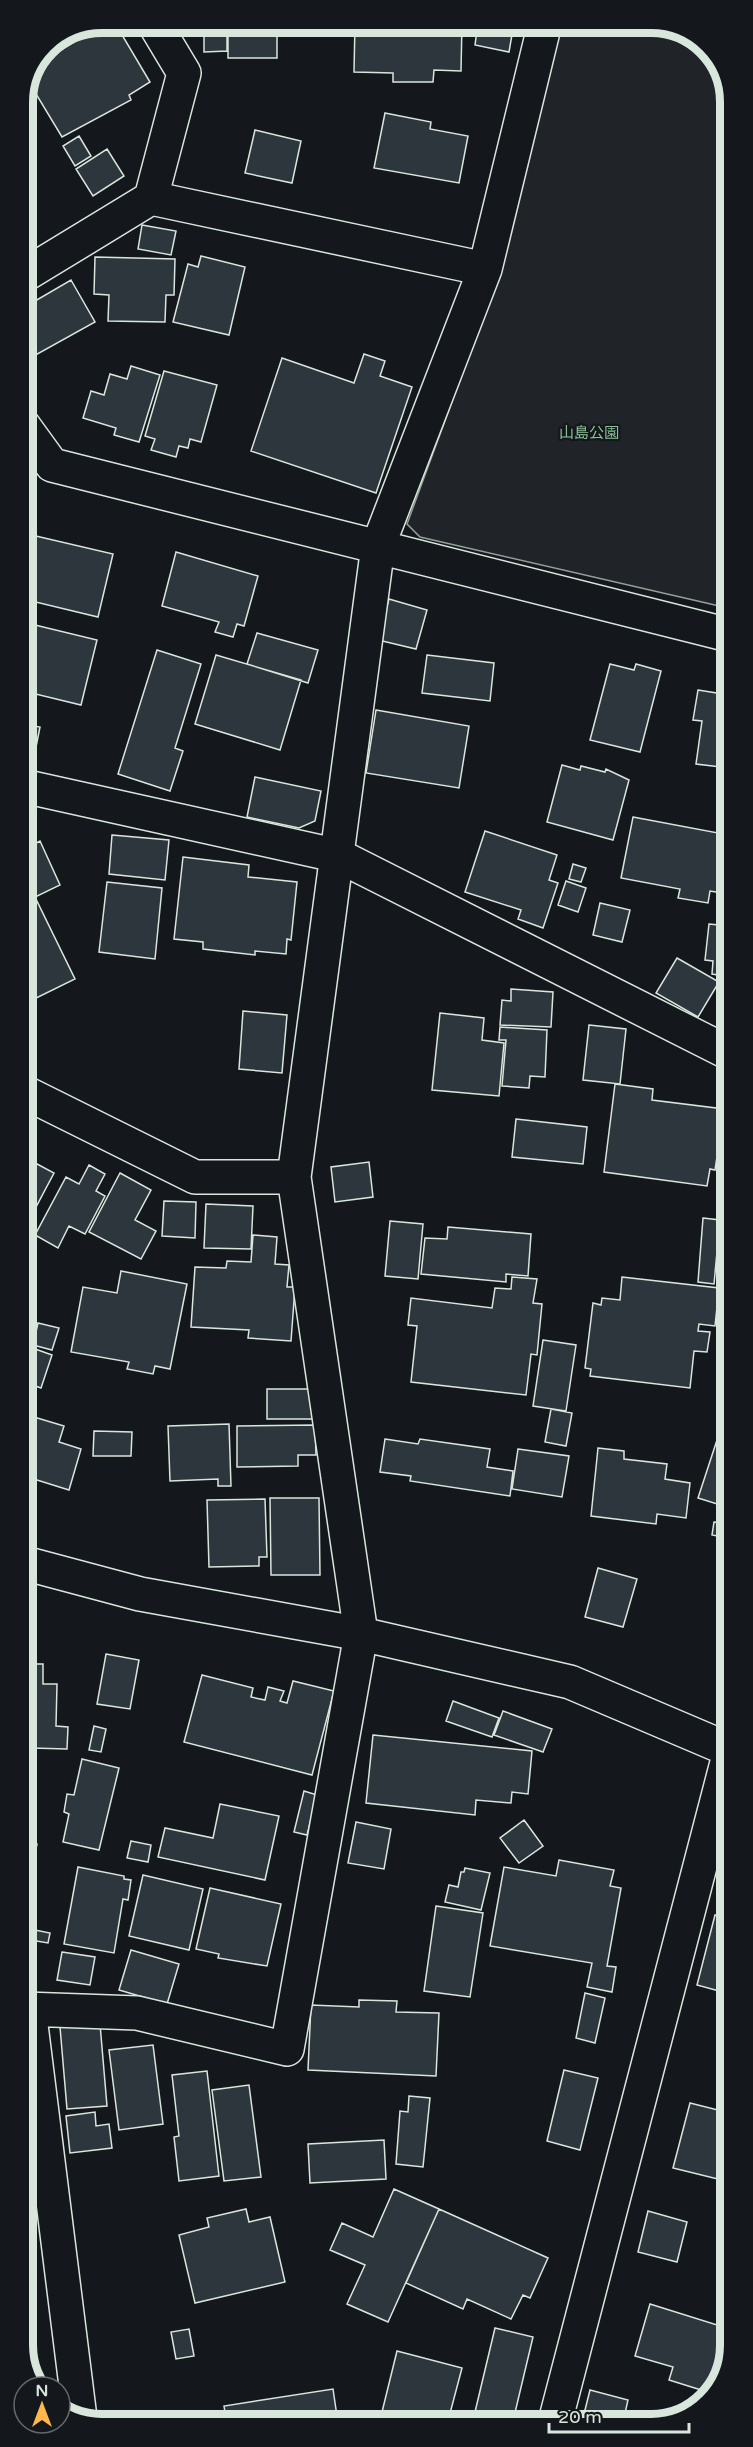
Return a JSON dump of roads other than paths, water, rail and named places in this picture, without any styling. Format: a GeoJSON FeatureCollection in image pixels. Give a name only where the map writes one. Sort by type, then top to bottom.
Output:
{"type":"FeatureCollection","features":[{"type":"Feature","properties":{"kind":"street"},"geometry":{"type":"LineString","coordinates":[[151,198],[184,73],[160,33]]}},
{"type":"Feature","properties":{"kind":"street"},"geometry":{"type":"LineString","coordinates":[[33,2009],[137,2013],[287,2049],[361,1634],[294,1177],[339,856],[378,546],[485,269],[543,33]]}},
{"type":"Feature","properties":{"kind":"street"},"geometry":{"type":"LineString","coordinates":[[33,270],[151,198],[485,269]]}},
{"type":"Feature","properties":{"kind":"street"},"geometry":{"type":"LineString","coordinates":[[33,438],[52,465],[720,632]]}},
{"type":"Feature","properties":{"kind":"street"},"geometry":{"type":"LineString","coordinates":[[33,788],[339,856],[720,1048]]}},
{"type":"Feature","properties":{"kind":"street"},"geometry":{"type":"LineString","coordinates":[[33,1096],[195,1177],[294,1177]]}},
{"type":"Feature","properties":{"kind":"street"},"geometry":{"type":"LineString","coordinates":[[33,1565],[140,1594],[361,1634],[570,1682],[720,1746]]}},
{"type":"Feature","properties":{"kind":"street"},"geometry":{"type":"LineString","coordinates":[[557,2414],[720,1788]]}},
{"type":"Feature","properties":{"kind":"street"},"geometry":{"type":"LineString","coordinates":[[33,2055],[79,2410]]}},
{"type":"Feature","properties":{"kind":"park label","name":"山島公園"},"geometry":{"type":"Point","coordinates":[589,433]}}]}
